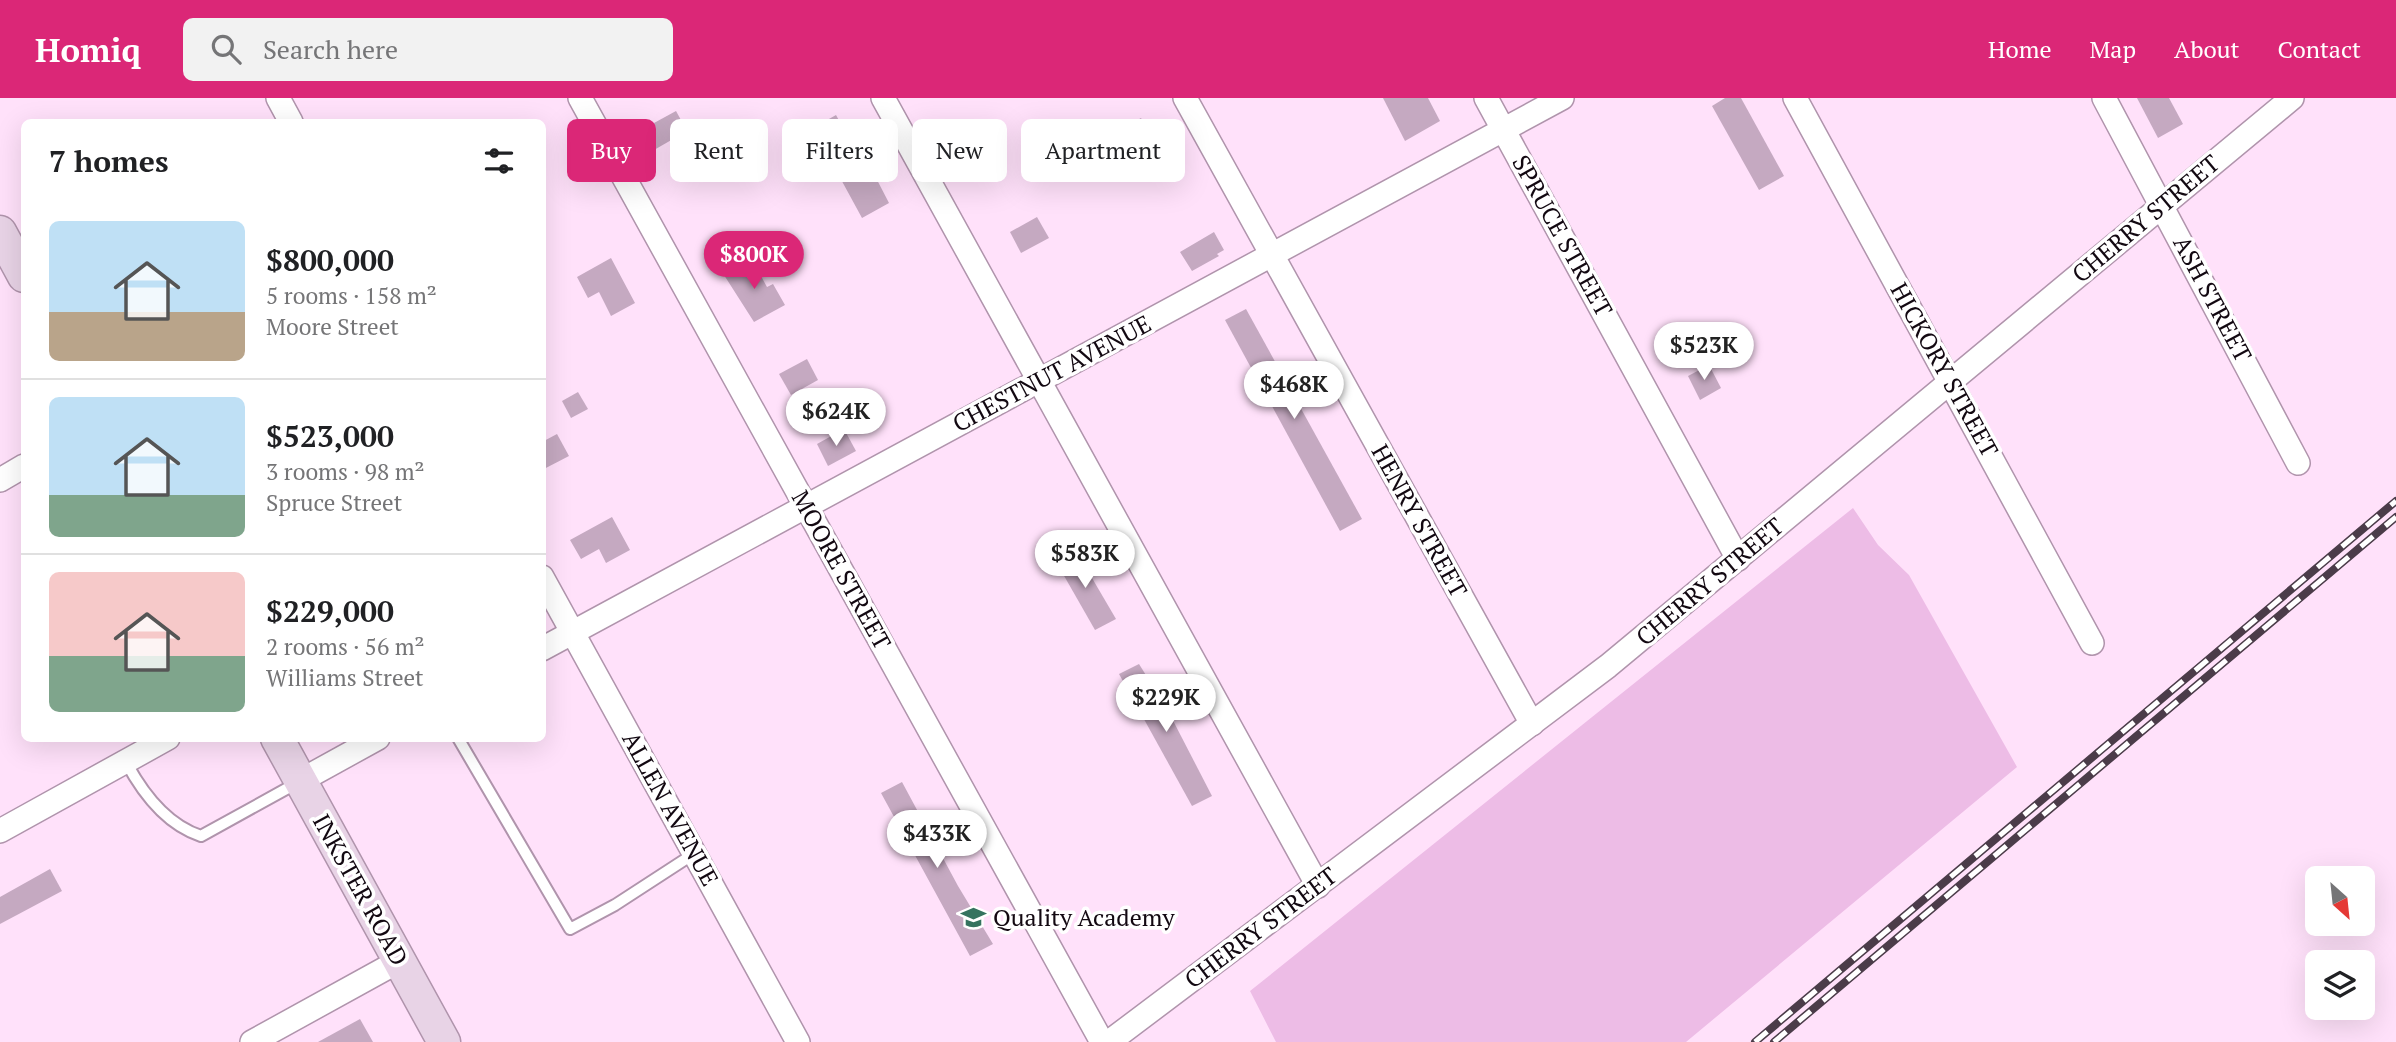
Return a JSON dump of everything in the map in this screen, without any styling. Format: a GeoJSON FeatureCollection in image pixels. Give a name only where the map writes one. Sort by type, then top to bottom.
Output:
{"type":"FeatureCollection","features":[{"type":"Feature","properties":{"kind":"main road"},"geometry":{"type":"LineString","coordinates":[[0,232],[21,270]]}},
{"type":"Feature","properties":{"kind":"main road","name":"INKSTER ROAD"},"geometry":{"type":"LineString","coordinates":[[279,742],[444,1042]]}},
{"type":"Feature","properties":{"kind":"street"},"geometry":{"type":"LineString","coordinates":[[278,98],[289,119]]}},
{"type":"Feature","properties":{"kind":"street","name":"MOORE STREET"},"geometry":{"type":"LineString","coordinates":[[580,98],[1102,1042]]}},
{"type":"Feature","properties":{"kind":"street"},"geometry":{"type":"LineString","coordinates":[[883,98],[1318,886]]}},
{"type":"Feature","properties":{"kind":"street","name":"HENRY STREET"},"geometry":{"type":"LineString","coordinates":[[1185,98],[1532,724]]}},
{"type":"Feature","properties":{"kind":"street","name":"SPRUCE STREET"},"geometry":{"type":"LineString","coordinates":[[1486,98],[1738,559]]}},
{"type":"Feature","properties":{"kind":"street","name":"CHESTNUT AVENUE"},"geometry":{"type":"LineString","coordinates":[[546,647],[1562,98]]}},
{"type":"Feature","properties":{"kind":"street","name":"HICKORY STREET"},"geometry":{"type":"LineString","coordinates":[[1795,98],[2092,643]]}},
{"type":"Feature","properties":{"kind":"street","name":"ASH STREET"},"geometry":{"type":"LineString","coordinates":[[2104,98],[2298,463]]}},
{"type":"Feature","properties":{"kind":"street","name":"CHERRY STREET"},"geometry":{"type":"LineString","coordinates":[[1109,1042],[1608,666],[2292,98]]}},
{"type":"Feature","properties":{"kind":"street"},"geometry":{"type":"LineString","coordinates":[[0,480],[21,468]]}},
{"type":"Feature","properties":{"kind":"street","name":"ALLEN AVENUE"},"geometry":{"type":"LineString","coordinates":[[546,584],[798,1042]]}},
{"type":"Feature","properties":{"kind":"street"},"geometry":{"type":"LineString","coordinates":[[0,831],[162,742]]}},
{"type":"Feature","properties":{"kind":"street"},"geometry":{"type":"LineString","coordinates":[[300,781],[371,742]]}},
{"type":"Feature","properties":{"kind":"street"},"geometry":{"type":"LineString","coordinates":[[264,1039],[399,961]]}},
{"type":"Feature","properties":{"kind":"lane"},"geometry":{"type":"LineString","coordinates":[[460,742],[570,929],[615,905],[695,853]]}},
{"type":"Feature","properties":{"kind":"lane"},"geometry":{"type":"LineString","coordinates":[[126,762],[141,790],[149,798],[187,831],[201,835],[300,781]]}},
{"type":"Feature","properties":{"kind":"shaded area"},"geometry":{"type":"Polygon","coordinates":[[[1853,508],[1878,545],[1909,575],[2017,767],[1686,1042],[1276,1042],[1250,991],[1853,508]]]}},
{"type":"Feature","properties":{"kind":"building"},"geometry":{"type":"Polygon","coordinates":[[[1383,98],[1428,98],[1440,121],[1405,141],[1383,98]]]}},
{"type":"Feature","properties":{"kind":"building"},"geometry":{"type":"Polygon","coordinates":[[[1725,98],[1741,98],[1784,176],[1759,190],[1712,106],[1725,98]]]}},
{"type":"Feature","properties":{"kind":"building"},"geometry":{"type":"Polygon","coordinates":[[[2137,98],[2169,98],[2183,124],[2158,138],[2137,98]]]}},
{"type":"Feature","properties":{"kind":"building"},"geometry":{"type":"Polygon","coordinates":[[[676,111],[680,119],[670,119],[670,141],[656,149],[656,122],[676,111]]]}},
{"type":"Feature","properties":{"kind":"building"},"geometry":{"type":"Polygon","coordinates":[[[842,182],[878,182],[889,203],[862,218],[842,182]]]}},
{"type":"Feature","properties":{"kind":"building"},"geometry":{"type":"Polygon","coordinates":[[[1037,217],[1049,238],[1021,253],[1010,232],[1037,217]]]}},
{"type":"Feature","properties":{"kind":"building"},"geometry":{"type":"Polygon","coordinates":[[[1214,232],[1224,250],[1217,254],[1219,256],[1192,271],[1180,252],[1214,232]]]}},
{"type":"Feature","properties":{"kind":"building"},"geometry":{"type":"Polygon","coordinates":[[[611,258],[635,303],[611,316],[599,292],[588,298],[577,277],[611,258]]]}},
{"type":"Feature","properties":{"kind":"building"},"geometry":{"type":"Polygon","coordinates":[[[752,260],[767,287],[773,284],[785,305],[754,322],[724,275],[752,260]]]}},
{"type":"Feature","properties":{"kind":"building"},"geometry":{"type":"Polygon","coordinates":[[[1246,309],[1362,519],[1340,531],[1225,320],[1246,309]]]}},
{"type":"Feature","properties":{"kind":"building"},"geometry":{"type":"Polygon","coordinates":[[[807,359],[818,380],[791,395],[779,374],[807,359]]]}},
{"type":"Feature","properties":{"kind":"building"},"geometry":{"type":"Polygon","coordinates":[[[1709,365],[1721,388],[1700,400],[1688,376],[1709,365]]]}},
{"type":"Feature","properties":{"kind":"building"},"geometry":{"type":"Polygon","coordinates":[[[578,392],[588,409],[571,418],[562,401],[578,392]]]}},
{"type":"Feature","properties":{"kind":"building"},"geometry":{"type":"Polygon","coordinates":[[[844,429],[856,451],[828,466],[817,444],[844,429]]]}},
{"type":"Feature","properties":{"kind":"building"},"geometry":{"type":"Polygon","coordinates":[[[557,434],[569,456],[546,468],[546,440],[557,434]]]}},
{"type":"Feature","properties":{"kind":"building"},"geometry":{"type":"Polygon","coordinates":[[[612,517],[630,550],[606,563],[599,549],[581,559],[570,540],[612,517]]]}},
{"type":"Feature","properties":{"kind":"building"},"geometry":{"type":"Polygon","coordinates":[[[1075,549],[1116,619],[1095,630],[1055,560],[1075,549]]]}},
{"type":"Feature","properties":{"kind":"building"},"geometry":{"type":"Polygon","coordinates":[[[1139,664],[1166,707],[1212,796],[1192,806],[1119,674],[1139,664]]]}},
{"type":"Feature","properties":{"kind":"building"},"geometry":{"type":"Polygon","coordinates":[[[902,782],[958,886],[993,944],[970,956],[881,793],[902,782]]]}},
{"type":"Feature","properties":{"kind":"building"},"geometry":{"type":"Polygon","coordinates":[[[50,869],[62,891],[0,924],[0,897],[50,869]]]}},
{"type":"Feature","properties":{"kind":"building"},"geometry":{"type":"Polygon","coordinates":[[[360,1019],[373,1042],[318,1042],[360,1019]]]}},
{"type":"Feature","properties":{"kind":"railway"},"geometry":{"type":"LineString","coordinates":[[1755,1042],[2396,501]]}},
{"type":"Feature","properties":{"kind":"railway"},"geometry":{"type":"LineString","coordinates":[[1774,1042],[2396,517]]}},
{"type":"Feature","properties":{"kind":"place","name":"Quality Academy"},"geometry":{"type":"Point","coordinates":[973,918]}}]}
